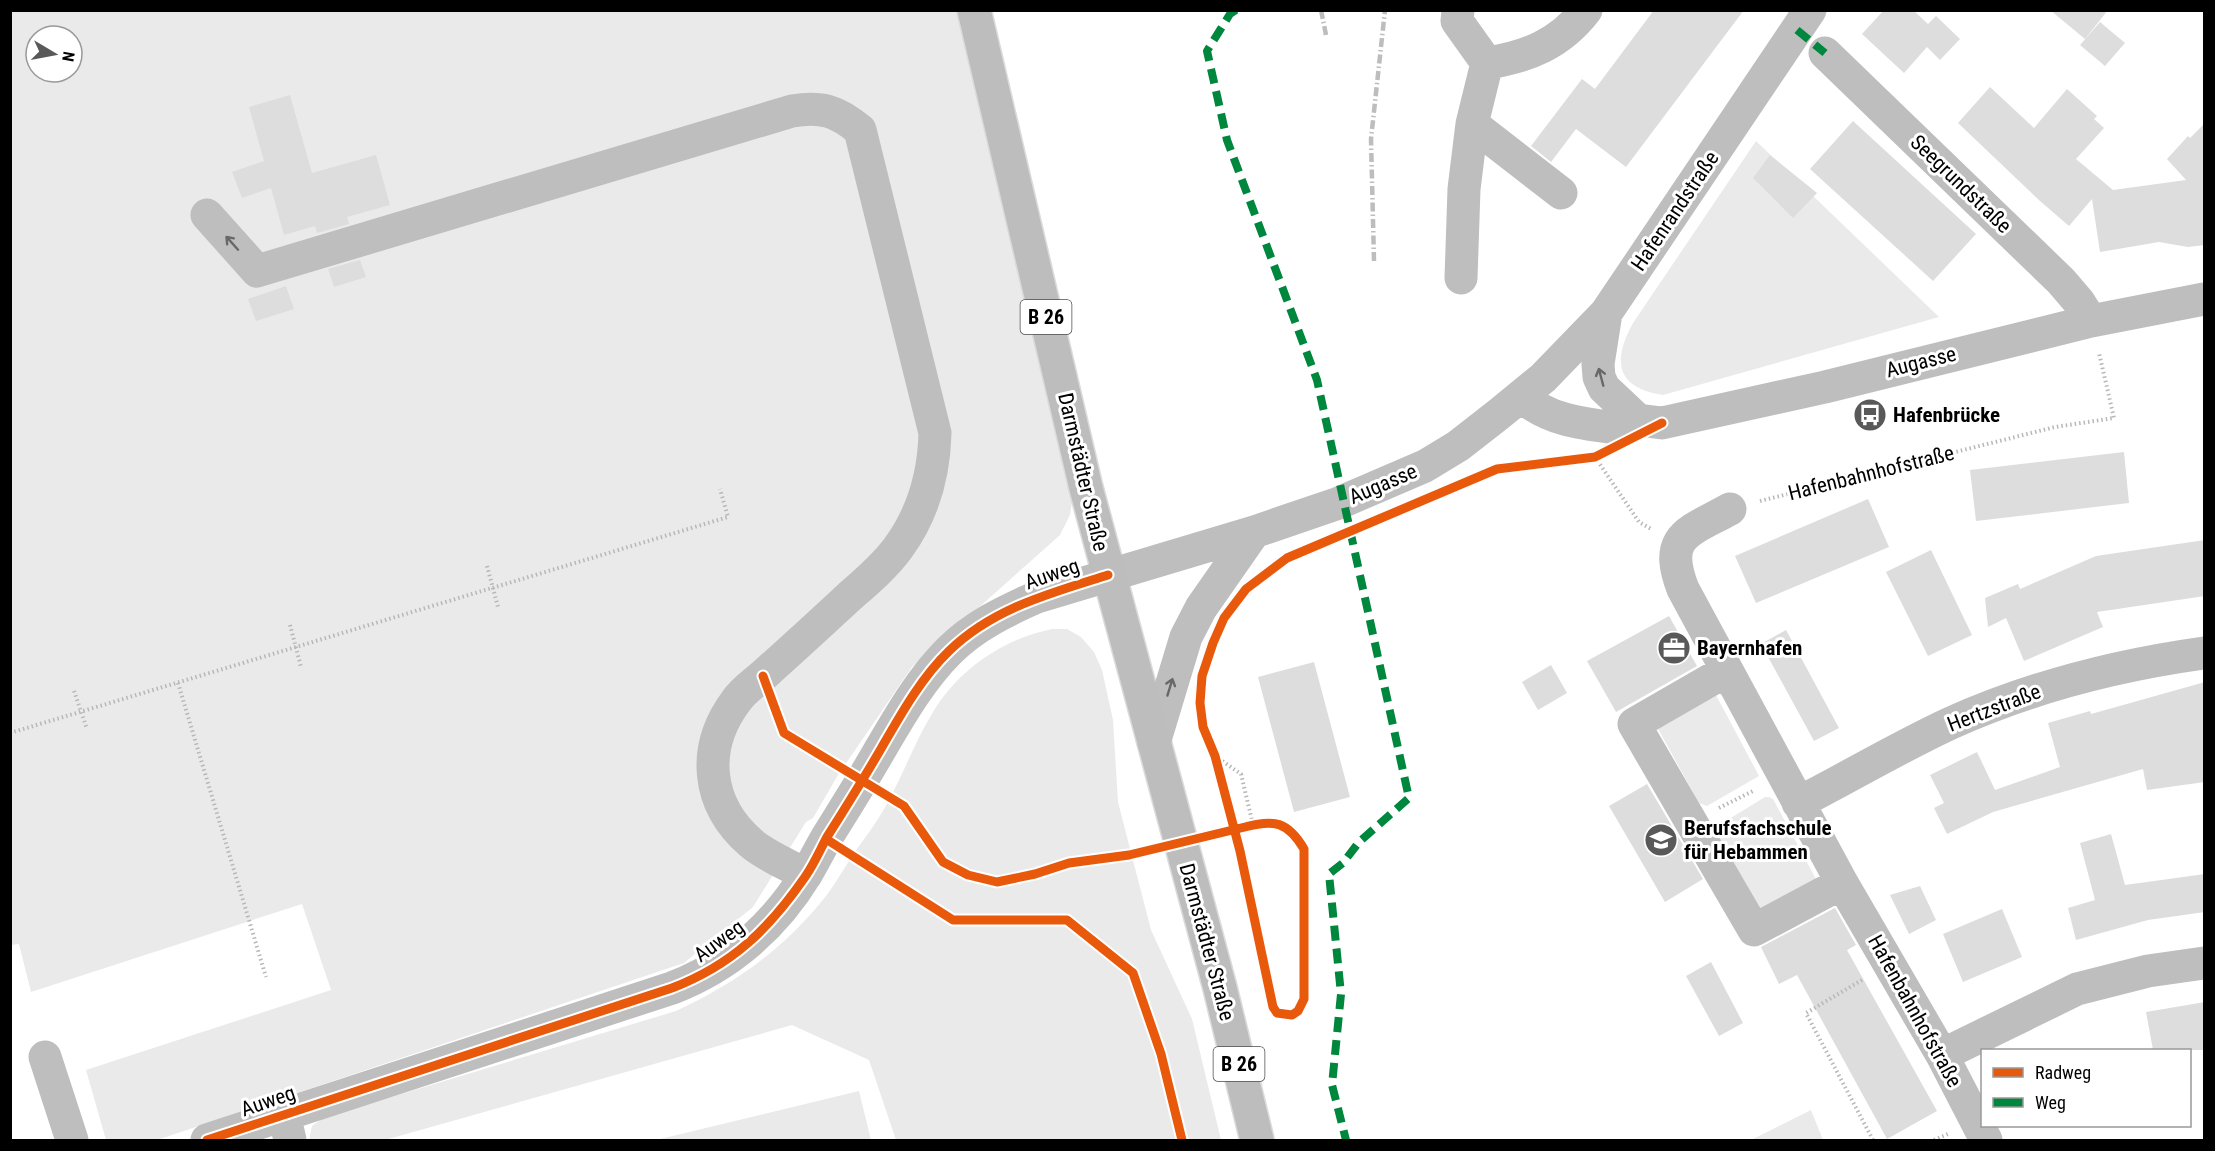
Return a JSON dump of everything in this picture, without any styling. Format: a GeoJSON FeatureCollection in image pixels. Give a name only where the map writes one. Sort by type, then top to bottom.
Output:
{"type":"FeatureCollection","features":[{"type":"Feature","properties":{"kind":"main road","name":"Darmstädter Straße"},"geometry":{"type":"LineString","coordinates":[[974,10],[1108,575],[1220,988],[1257,1140]]}},
{"type":"Feature","properties":{"kind":"street"},"geometry":{"type":"LineString","coordinates":[[1458,10],[1457,21],[1486,63],[1472,124],[1464,189],[1461,278]]}},
{"type":"Feature","properties":{"kind":"street"},"geometry":{"type":"LineString","coordinates":[[1486,63],[1518,58],[1546,46],[1577,22],[1586,10]]}},
{"type":"Feature","properties":{"kind":"street","name":"Hafenrandstraße"},"geometry":{"type":"LineString","coordinates":[[1522,397],[1606,313],[1810,10]]}},
{"type":"Feature","properties":{"kind":"street","name":"Seegrundstraße"},"geometry":{"type":"LineString","coordinates":[[1825,53],[2061,281],[2091,321]]}},
{"type":"Feature","properties":{"kind":"street"},"geometry":{"type":"LineString","coordinates":[[207,215],[257,271],[792,111],[814,108],[831,112],[846,119],[860,130],[935,433],[934,459],[928,490],[911,528],[897,550],[857,590],[736,700],[713,745],[712,770],[717,792],[736,828],[753,844],[806,875]]}},
{"type":"Feature","properties":{"kind":"street"},"geometry":{"type":"LineString","coordinates":[[1472,124],[1562,193]]}},
{"type":"Feature","properties":{"kind":"street","name":"Augasse"},"geometry":{"type":"LineString","coordinates":[[1108,575],[1267,527],[1348,499],[1425,466],[1458,446],[1522,397],[1544,413],[1576,422],[1623,429],[1638,420],[1662,423],[1825,387],[2091,321],[2205,299]]}},
{"type":"Feature","properties":{"kind":"street"},"geometry":{"type":"LineString","coordinates":[[1606,313],[1598,364],[1599,377],[1604,388],[1638,420]]}},
{"type":"Feature","properties":{"kind":"street","name":"Hafenbahnhofstraße"},"geometry":{"type":"LineString","coordinates":[[1730,509],[1690,531],[1677,544],[1674,556],[1675,568],[1683,589],[1842,883],[1942,1055],[1986,1140]]}},
{"type":"Feature","properties":{"kind":"street"},"geometry":{"type":"LineString","coordinates":[[1154,743],[1186,637],[1201,608],[1267,527]]}},
{"type":"Feature","properties":{"kind":"street","name":"Auweg"},"geometry":{"type":"LineString","coordinates":[[207,1140],[287,1127],[697,978],[727,961],[756,937],[776,916],[806,875],[905,708],[949,651],[974,630],[1005,611],[1037,597],[1108,575]]}},
{"type":"Feature","properties":{"kind":"street","name":"Hertzstraße"},"geometry":{"type":"LineString","coordinates":[[1791,789],[2037,690],[2148,661],[2205,653]]}},
{"type":"Feature","properties":{"kind":"street"},"geometry":{"type":"LineString","coordinates":[[1726,671],[1634,724],[1754,930],[1842,883]]}},
{"type":"Feature","properties":{"kind":"street"},"geometry":{"type":"LineString","coordinates":[[1942,1055],[2077,989],[2148,971],[2205,963]]}},
{"type":"Feature","properties":{"kind":"street"},"geometry":{"type":"LineString","coordinates":[[45,1057],[72,1140]]}},
{"type":"Feature","properties":{"kind":"path"},"geometry":{"type":"LineString","coordinates":[[1595,457],[1639,522]]}},
{"type":"Feature","properties":{"kind":"path"},"geometry":{"type":"LineString","coordinates":[[10,733],[728,517],[720,489]]}},
{"type":"Feature","properties":{"kind":"path"},"geometry":{"type":"LineString","coordinates":[[487,566],[498,608]]}},
{"type":"Feature","properties":{"kind":"path"},"geometry":{"type":"LineString","coordinates":[[290,625],[301,667]]}},
{"type":"Feature","properties":{"kind":"path"},"geometry":{"type":"LineString","coordinates":[[178,683],[266,977]]}},
{"type":"Feature","properties":{"kind":"path"},"geometry":{"type":"LineString","coordinates":[[74,691],[87,729]]}},
{"type":"Feature","properties":{"kind":"path"},"geometry":{"type":"LineString","coordinates":[[1215,756],[1241,774],[1253,825]]}},
{"type":"Feature","properties":{"kind":"path"},"geometry":{"type":"LineString","coordinates":[[1692,822],[1791,789]]}},
{"type":"Feature","properties":{"kind":"path"},"geometry":{"type":"LineString","coordinates":[[1873,1140],[1806,1013],[1867,976],[1870,969],[1886,960]]}},
{"type":"Feature","properties":{"kind":"shaded area"},"geometry":{"type":"Polygon","coordinates":[[[11,11],[957,11],[1073,495],[1070,515],[1060,535],[912,667],[838,775],[813,818],[806,822],[753,907],[684,963],[157,1140],[106,1140],[86,1070],[331,990],[302,904],[31,992],[19,944],[11,945],[11,11]]]}},
{"type":"Feature","properties":{"kind":"shaded area"},"geometry":{"type":"Polygon","coordinates":[[[1756,141],[1939,317],[1663,395],[1636,386],[1627,379],[1622,371],[1622,349],[1626,337],[1633,323],[1756,141]]]}},
{"type":"Feature","properties":{"kind":"shaded area"},"geometry":{"type":"Polygon","coordinates":[[[1052,629],[1067,629],[1081,637],[1094,652],[1102,670],[1113,720],[1118,802],[1151,930],[1192,1019],[1221,1140],[896,1140],[869,1060],[792,1025],[385,1140],[309,1140],[312,1126],[325,1117],[676,1011],[719,989],[758,963],[794,932],[830,891],[880,815],[933,712],[956,682],[969,669],[1000,648],[1016,640],[1052,629]]]}},
{"type":"Feature","properties":{"kind":"shaded area"},"geometry":{"type":"Polygon","coordinates":[[[1716,695],[1759,776],[1707,806],[1699,803],[1657,727],[1716,695]]]}},
{"type":"Feature","properties":{"kind":"shaded area"},"geometry":{"type":"Polygon","coordinates":[[[1765,797],[1773,799],[1816,879],[1759,909],[1714,831],[1716,827],[1765,797]]]}},
{"type":"Feature","properties":{"kind":"shaded area"},"geometry":{"type":"Polygon","coordinates":[[[859,1091],[871,1140],[656,1140],[859,1091]]]}},
{"type":"Feature","properties":{"kind":"shaded area"},"geometry":{"type":"Polygon","coordinates":[[[1811,1110],[1823,1140],[1751,1140],[1811,1110]]]}},
{"type":"Feature","properties":{"kind":"building"},"geometry":{"type":"Polygon","coordinates":[[[1654,10],[1744,10],[1626,167],[1576,129],[1551,162],[1531,146],[1582,79],[1595,89],[1654,10]]]}},
{"type":"Feature","properties":{"kind":"building"},"geometry":{"type":"Polygon","coordinates":[[[1884,10],[1913,10],[1928,24],[1936,16],[1960,39],[1940,60],[1927,47],[1904,73],[1862,34],[1884,10]]]}},
{"type":"Feature","properties":{"kind":"building"},"geometry":{"type":"Polygon","coordinates":[[[2050,10],[2108,10],[2085,39],[2050,10]]]}},
{"type":"Feature","properties":{"kind":"building"},"geometry":{"type":"Polygon","coordinates":[[[2100,22],[2125,43],[2105,66],[2080,45],[2100,22]]]}},
{"type":"Feature","properties":{"kind":"building"},"geometry":{"type":"Polygon","coordinates":[[[1990,87],[2034,128],[2067,89],[2097,116],[2094,119],[2104,128],[2076,159],[2113,190],[2186,180],[2167,159],[2188,136],[2190,138],[2205,123],[2205,245],[2188,247],[2159,242],[2100,252],[2092,199],[2069,226],[1958,123],[1990,87]]]}},
{"type":"Feature","properties":{"kind":"building"},"geometry":{"type":"Polygon","coordinates":[[[290,95],[312,173],[376,155],[390,205],[347,217],[349,224],[317,233],[315,226],[284,235],[271,188],[242,198],[232,172],[264,161],[249,107],[290,95]]]}},
{"type":"Feature","properties":{"kind":"building"},"geometry":{"type":"Polygon","coordinates":[[[1853,121],[1976,234],[1933,281],[1810,169],[1853,121]]]}},
{"type":"Feature","properties":{"kind":"building"},"geometry":{"type":"Polygon","coordinates":[[[1770,155],[1817,193],[1793,218],[1753,178],[1770,155]]]}},
{"type":"Feature","properties":{"kind":"building"},"geometry":{"type":"Polygon","coordinates":[[[360,260],[366,277],[334,287],[328,269],[360,260]]]}},
{"type":"Feature","properties":{"kind":"building"},"geometry":{"type":"Polygon","coordinates":[[[286,286],[294,309],[256,321],[248,299],[286,286]]]}},
{"type":"Feature","properties":{"kind":"building"},"geometry":{"type":"Polygon","coordinates":[[[2124,452],[2129,503],[1976,521],[1970,470],[2124,452]]]}},
{"type":"Feature","properties":{"kind":"building"},"geometry":{"type":"Polygon","coordinates":[[[1868,499],[1889,547],[1756,603],[1735,556],[1868,499]]]}},
{"type":"Feature","properties":{"kind":"building"},"geometry":{"type":"Polygon","coordinates":[[[2205,540],[2205,596],[2097,612],[2103,627],[2024,661],[2006,618],[1988,627],[1985,598],[2018,584],[2020,589],[2096,556],[2205,540]]]}},
{"type":"Feature","properties":{"kind":"building"},"geometry":{"type":"Polygon","coordinates":[[[1931,550],[1972,635],[1928,656],[1886,572],[1931,550]]]}},
{"type":"Feature","properties":{"kind":"building"},"geometry":{"type":"Polygon","coordinates":[[[1669,616],[1697,666],[1616,712],[1587,661],[1669,616]]]}},
{"type":"Feature","properties":{"kind":"building"},"geometry":{"type":"Polygon","coordinates":[[[1786,630],[1839,728],[1814,741],[1761,644],[1786,630]]]}},
{"type":"Feature","properties":{"kind":"building"},"geometry":{"type":"Polygon","coordinates":[[[1314,662],[1350,797],[1294,812],[1258,677],[1314,662]]]}},
{"type":"Feature","properties":{"kind":"building"},"geometry":{"type":"Polygon","coordinates":[[[1551,665],[1567,693],[1538,710],[1522,682],[1551,665]]]}},
{"type":"Feature","properties":{"kind":"building"},"geometry":{"type":"Polygon","coordinates":[[[2205,682],[2205,782],[2147,790],[2143,769],[1993,812],[1947,834],[1934,808],[1944,803],[1930,775],[1977,752],[1995,790],[2060,767],[2048,723],[2090,711],[2091,714],[2205,682]]]}},
{"type":"Feature","properties":{"kind":"building","name":"Berufsfachschule für Hebammen"},"geometry":{"type":"Polygon","coordinates":[[[1647,784],[1703,879],[1665,902],[1609,806],[1647,784]]]}},
{"type":"Feature","properties":{"kind":"building"},"geometry":{"type":"Polygon","coordinates":[[[2111,834],[2125,885],[2205,874],[2205,912],[2148,920],[2076,940],[2068,908],[2095,900],[2080,843],[2111,834]]]}},
{"type":"Feature","properties":{"kind":"building"},"geometry":{"type":"Polygon","coordinates":[[[1920,886],[1936,920],[1909,934],[1890,895],[1920,886]]]}},
{"type":"Feature","properties":{"kind":"building"},"geometry":{"type":"Polygon","coordinates":[[[1835,908],[1856,945],[1847,950],[1937,1111],[1887,1139],[1797,975],[1779,984],[1761,947],[1835,908]]]}},
{"type":"Feature","properties":{"kind":"building"},"geometry":{"type":"Polygon","coordinates":[[[2002,909],[2022,957],[1963,982],[1943,934],[2002,909]]]}},
{"type":"Feature","properties":{"kind":"building"},"geometry":{"type":"Polygon","coordinates":[[[1711,962],[1743,1023],[1719,1036],[1686,976],[1711,962]]]}},
{"type":"Feature","properties":{"kind":"building"},"geometry":{"type":"Polygon","coordinates":[[[2205,1002],[2205,1050],[2153,1049],[2146,1012],[2205,1002]]]}},
{"type":"Feature","properties":{"kind":"railway"},"geometry":{"type":"LineString","coordinates":[[1321,10],[1326,35]]}},
{"type":"Feature","properties":{"kind":"railway"},"geometry":{"type":"LineString","coordinates":[[1374,261],[1371,139],[1385,10]]}},
{"type":"Feature","properties":{"kind":"marked path"},"geometry":{"type":"LineString","coordinates":[[1236,10],[1230,14],[1207,51],[1227,140],[1317,380],[1409,798],[1359,842],[1343,863],[1329,874],[1341,994],[1332,1085],[1346,1140]]}},
{"type":"Feature","properties":{"kind":"marked path"},"geometry":{"type":"LineString","coordinates":[[1797,30],[1825,53]]}},
{"type":"Feature","properties":{"kind":"cycle path"},"geometry":{"type":"LineString","coordinates":[[763,676],[784,733],[904,806],[943,862],[968,875],[997,882],[1035,874],[1069,863],[1129,855],[1245,827],[1265,823],[1273,823],[1286,828],[1304,849],[1304,999],[1298,1011],[1292,1015],[1277,1013],[1273,1007],[1240,851],[1215,756],[1203,727],[1200,703],[1202,676],[1224,618],[1246,589],[1287,558],[1497,469],[1595,457],[1662,423]]}},
{"type":"Feature","properties":{"kind":"cycle path"},"geometry":{"type":"LineString","coordinates":[[207,1140],[672,988],[713,968],[748,943],[791,896],[808,872],[912,697],[949,651],[966,636],[1004,613],[1044,596],[1108,575]]}},
{"type":"Feature","properties":{"kind":"cycle path"},"geometry":{"type":"LineString","coordinates":[[826,839],[953,920],[1067,920],[1133,973],[1161,1054],[1182,1140]]}},
{"type":"Feature","properties":{"kind":"place","name":"Hafenbrücke"},"geometry":{"type":"Point","coordinates":[1870,415]}},
{"type":"Feature","properties":{"kind":"place","name":"Bayernhafen"},"geometry":{"type":"Point","coordinates":[1674,648]}},
{"type":"Feature","properties":{"kind":"place","name":"Berufsfachschule für Hebammen"},"geometry":{"type":"Point","coordinates":[1661,840]}}]}
